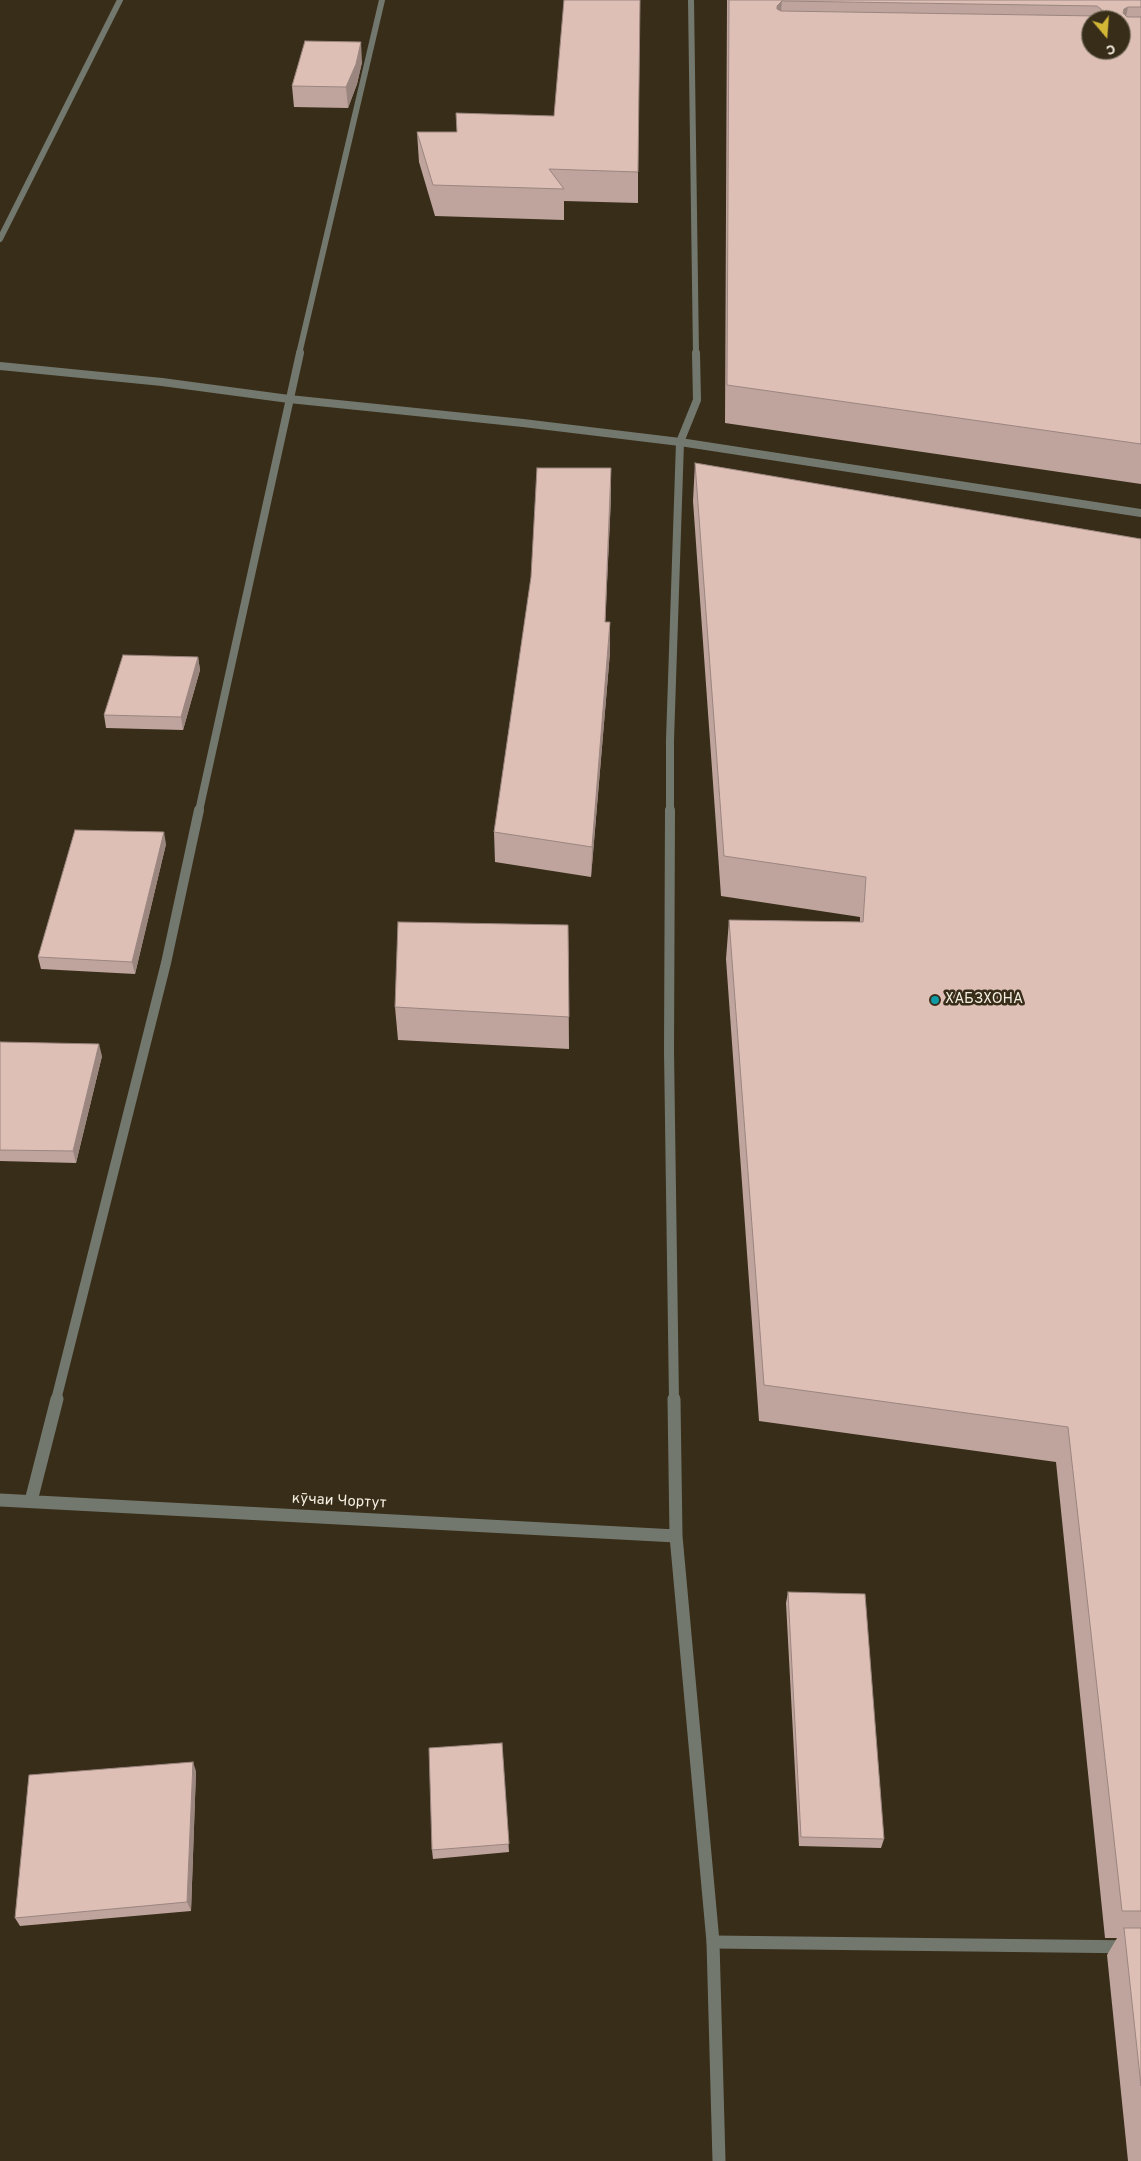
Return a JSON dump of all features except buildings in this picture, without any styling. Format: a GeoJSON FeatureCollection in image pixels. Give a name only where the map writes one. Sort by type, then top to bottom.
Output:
{"type":"FeatureCollection","features":[{"type":"Feature","properties":{"kind":"street"},"geometry":{"type":"LineString","coordinates":[[0,239],[120,0]]}},
{"type":"Feature","properties":{"kind":"street"},"geometry":{"type":"LineString","coordinates":[[31,1501],[166,963],[289,399],[382,0]]}},
{"type":"Feature","properties":{"kind":"street"},"geometry":{"type":"LineString","coordinates":[[691,0],[697,400],[680,442],[670,740],[669,1051],[676,1536],[713,1942],[719,2161]]}},
{"type":"Feature","properties":{"kind":"street"},"geometry":{"type":"LineString","coordinates":[[0,222],[8,222]]}},
{"type":"Feature","properties":{"kind":"street"},"geometry":{"type":"LineString","coordinates":[[0,366],[162,382],[289,399],[523,423],[680,442],[1141,513]]}},
{"type":"Feature","properties":{"kind":"street","name":"кӯчаи Чортут"},"geometry":{"type":"LineString","coordinates":[[0,1500],[676,1536]]}},
{"type":"Feature","properties":{"kind":"street"},"geometry":{"type":"LineString","coordinates":[[713,1942],[1141,1947]]}},
{"type":"Feature","properties":{"kind":"place","name":"ХАБЗХОНА"},"geometry":{"type":"Point","coordinates":[935,1000]}}]}
